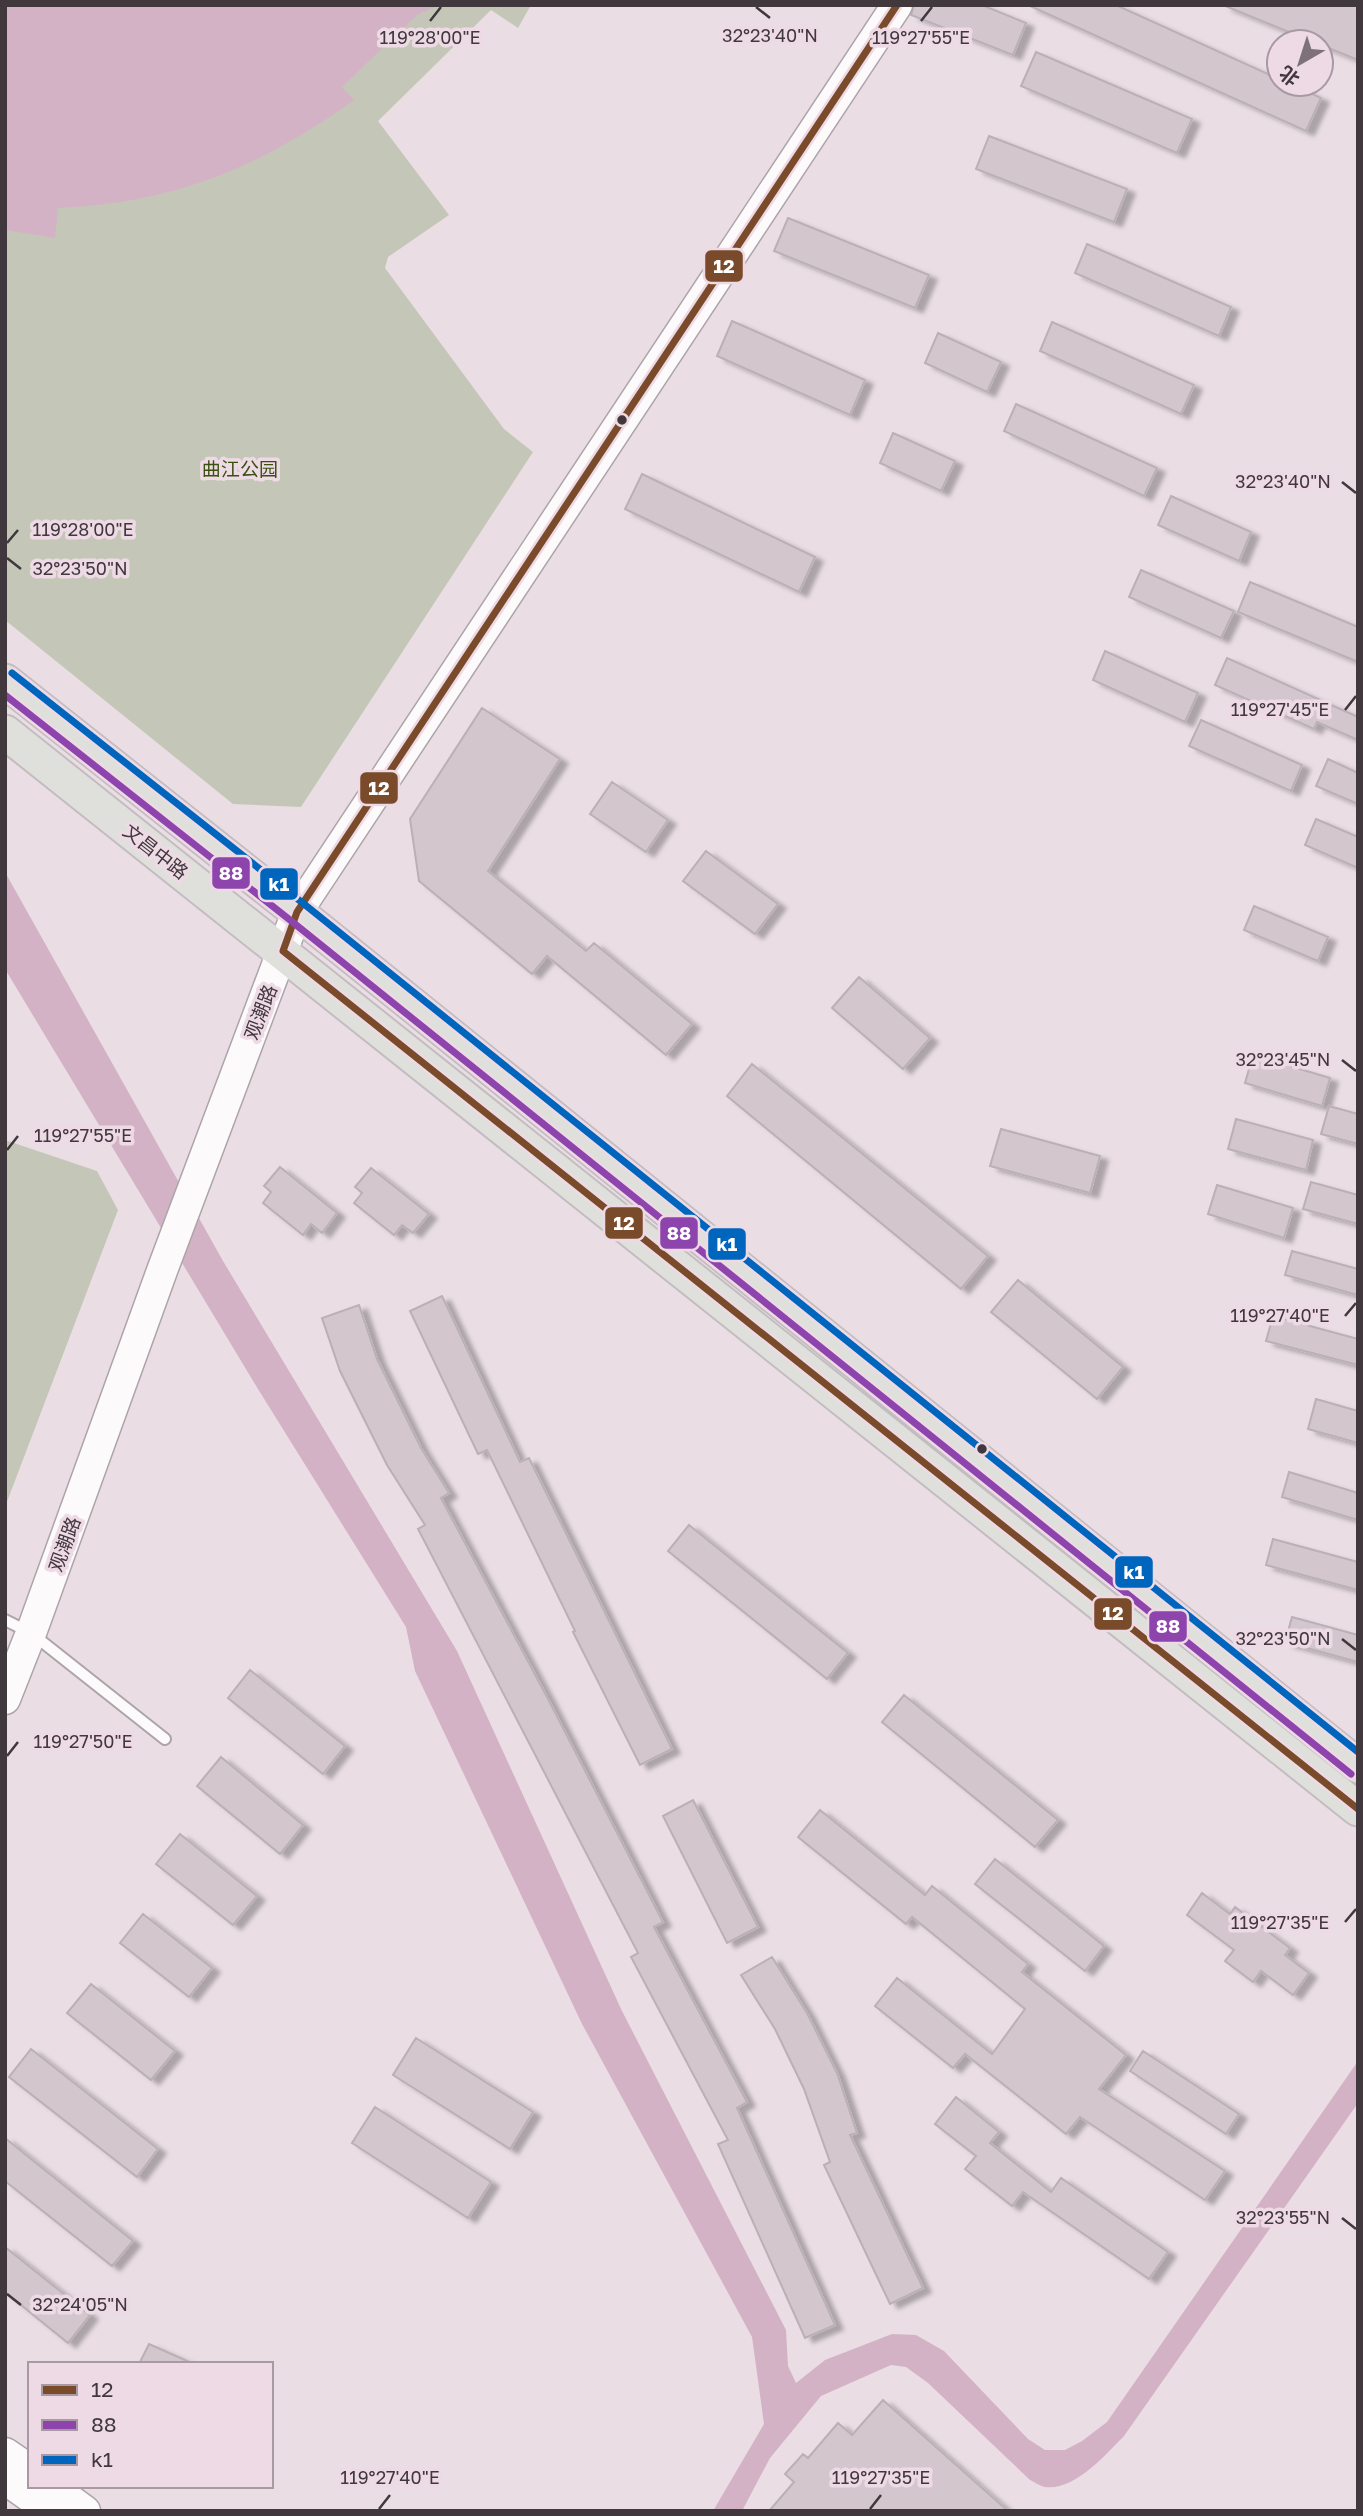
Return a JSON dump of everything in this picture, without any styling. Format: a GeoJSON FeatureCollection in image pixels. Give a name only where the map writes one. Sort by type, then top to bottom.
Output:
{"type":"FeatureCollection","features":[{"type":"Feature","properties":{"kind":"main road","name":"文昌中路"},"geometry":{"type":"LineString","coordinates":[[5,681],[297,912],[1358,1766]]}},
{"type":"Feature","properties":{"kind":"main road","name":"文昌中路"},"geometry":{"type":"LineString","coordinates":[[5,732],[1358,1809]]}},
{"type":"Feature","properties":{"kind":"street","name":"观潮路"},"geometry":{"type":"LineString","coordinates":[[5,1699],[18,1627],[163,1268],[297,912],[897,5]]}},
{"type":"Feature","properties":{"kind":"street"},"geometry":{"type":"LineString","coordinates":[[5,2453],[28,2469]]}},
{"type":"Feature","properties":{"kind":"street"},"geometry":{"type":"LineString","coordinates":[[5,2479],[50,2511]]}},
{"type":"Feature","properties":{"kind":"street"},"geometry":{"type":"LineString","coordinates":[[54,2488],[85,2511]]}},
{"type":"Feature","properties":{"kind":"lane"},"geometry":{"type":"LineString","coordinates":[[18,1627],[165,1739]]}},
{"type":"Feature","properties":{"kind":"green space","name":"曲江公园"},"geometry":{"type":"Polygon","coordinates":[[[5,5],[531,5],[518,28],[491,10],[378,121],[449,215],[388,257],[385,268],[504,429],[533,452],[301,807],[233,804],[5,620],[5,5]]]}},
{"type":"Feature","properties":{"kind":"green space"},"geometry":{"type":"Polygon","coordinates":[[[5,1140],[97,1171],[118,1210],[5,1507],[5,1140]]]}},
{"type":"Feature","properties":{"kind":"shaded area"},"geometry":{"type":"Polygon","coordinates":[[[5,5],[439,5],[417,15],[342,87],[354,100],[319,124],[250,162],[178,189],[100,205],[58,208],[55,238],[5,230],[5,5]]]}},
{"type":"Feature","properties":{"kind":"shaded area"},"geometry":{"type":"Polygon","coordinates":[[[5,872],[223,1261],[457,1651],[622,2011],[786,2330],[788,2366],[796,2383],[825,2360],[892,2334],[916,2335],[944,2351],[1028,2439],[1045,2450],[1065,2450],[1082,2441],[1107,2422],[1358,2061],[1358,2103],[1124,2436],[1089,2470],[1056,2487],[1039,2485],[1030,2480],[928,2383],[906,2367],[891,2365],[821,2396],[770,2458],[742,2511],[713,2511],[764,2424],[752,2337],[582,2024],[415,1671],[406,1627],[258,1389],[5,969],[5,872]]]}},
{"type":"Feature","properties":{"kind":"building"},"geometry":{"type":"Polygon","coordinates":[[[914,5],[982,5],[1026,23],[1013,55],[911,15],[914,5]]]}},
{"type":"Feature","properties":{"kind":"building"},"geometry":{"type":"Polygon","coordinates":[[[1028,5],[1116,5],[1265,73],[1265,98],[1321,98],[1306,131],[1028,5]]]}},
{"type":"Feature","properties":{"kind":"building"},"geometry":{"type":"Polygon","coordinates":[[[1223,5],[1358,5],[1358,60],[1335,51],[1335,28],[1279,28],[1223,5]]]}},
{"type":"Feature","properties":{"kind":"building"},"geometry":{"type":"Polygon","coordinates":[[[1036,52],[1192,119],[1177,153],[1021,86],[1036,52]]]}},
{"type":"Feature","properties":{"kind":"building"},"geometry":{"type":"Polygon","coordinates":[[[989,136],[1127,189],[1114,222],[976,169],[989,136]]]}},
{"type":"Feature","properties":{"kind":"building"},"geometry":{"type":"Polygon","coordinates":[[[788,218],[929,275],[915,308],[774,251],[788,218]]]}},
{"type":"Feature","properties":{"kind":"building"},"geometry":{"type":"Polygon","coordinates":[[[1087,244],[1231,307],[1219,336],[1075,273],[1087,244]]]}},
{"type":"Feature","properties":{"kind":"building"},"geometry":{"type":"Polygon","coordinates":[[[732,321],[865,380],[850,415],[717,356],[732,321]]]}},
{"type":"Feature","properties":{"kind":"building"},"geometry":{"type":"Polygon","coordinates":[[[1052,322],[1194,385],[1181,414],[1040,351],[1052,322]]]}},
{"type":"Feature","properties":{"kind":"building"},"geometry":{"type":"Polygon","coordinates":[[[938,333],[1001,362],[987,392],[925,363],[938,333]]]}},
{"type":"Feature","properties":{"kind":"building"},"geometry":{"type":"Polygon","coordinates":[[[1016,404],[1157,468],[1144,496],[1004,431],[1016,404]]]}},
{"type":"Feature","properties":{"kind":"building"},"geometry":{"type":"Polygon","coordinates":[[[893,433],[955,461],[941,491],[880,463],[893,433]]]}},
{"type":"Feature","properties":{"kind":"building"},"geometry":{"type":"Polygon","coordinates":[[[642,474],[815,557],[799,592],[625,509],[642,474]]]}},
{"type":"Feature","properties":{"kind":"building"},"geometry":{"type":"Polygon","coordinates":[[[1171,496],[1251,532],[1239,561],[1158,525],[1171,496]]]}},
{"type":"Feature","properties":{"kind":"building"},"geometry":{"type":"Polygon","coordinates":[[[1141,570],[1234,611],[1221,638],[1129,597],[1141,570]]]}},
{"type":"Feature","properties":{"kind":"building"},"geometry":{"type":"Polygon","coordinates":[[[1250,582],[1358,627],[1358,662],[1238,612],[1250,582]]]}},
{"type":"Feature","properties":{"kind":"building"},"geometry":{"type":"Polygon","coordinates":[[[1105,651],[1198,693],[1185,722],[1093,680],[1105,651]]]}},
{"type":"Feature","properties":{"kind":"building"},"geometry":{"type":"Polygon","coordinates":[[[1227,658],[1358,717],[1358,740],[1317,722],[1314,729],[1215,685],[1227,658]]]}},
{"type":"Feature","properties":{"kind":"building"},"geometry":{"type":"Polygon","coordinates":[[[482,708],[560,759],[488,871],[586,951],[594,943],[692,1024],[666,1055],[547,956],[532,974],[419,881],[410,819],[482,708]]]}},
{"type":"Feature","properties":{"kind":"building"},"geometry":{"type":"Polygon","coordinates":[[[1201,720],[1302,765],[1291,791],[1189,746],[1201,720]]]}},
{"type":"Feature","properties":{"kind":"building"},"geometry":{"type":"Polygon","coordinates":[[[1328,759],[1358,773],[1358,804],[1316,786],[1328,759]]]}},
{"type":"Feature","properties":{"kind":"building"},"geometry":{"type":"Polygon","coordinates":[[[612,782],[668,820],[646,852],[590,814],[612,782]]]}},
{"type":"Feature","properties":{"kind":"building"},"geometry":{"type":"Polygon","coordinates":[[[1316,819],[1358,837],[1358,868],[1305,845],[1316,819]]]}},
{"type":"Feature","properties":{"kind":"building"},"geometry":{"type":"Polygon","coordinates":[[[706,851],[778,904],[755,934],[683,881],[706,851]]]}},
{"type":"Feature","properties":{"kind":"building"},"geometry":{"type":"Polygon","coordinates":[[[1254,906],[1328,937],[1318,961],[1244,930],[1254,906]]]}},
{"type":"Feature","properties":{"kind":"building"},"geometry":{"type":"Polygon","coordinates":[[[859,977],[930,1038],[903,1069],[832,1008],[859,977]]]}},
{"type":"Feature","properties":{"kind":"building"},"geometry":{"type":"Polygon","coordinates":[[[1253,1055],[1330,1078],[1322,1106],[1245,1083],[1253,1055]]]}},
{"type":"Feature","properties":{"kind":"building"},"geometry":{"type":"Polygon","coordinates":[[[752,1064],[988,1256],[961,1289],[727,1096],[752,1064]]]}},
{"type":"Feature","properties":{"kind":"building"},"geometry":{"type":"Polygon","coordinates":[[[1329,1106],[1358,1114],[1358,1144],[1321,1134],[1329,1106]]]}},
{"type":"Feature","properties":{"kind":"building"},"geometry":{"type":"Polygon","coordinates":[[[1236,1119],[1313,1140],[1306,1170],[1228,1149],[1236,1119]]]}},
{"type":"Feature","properties":{"kind":"building"},"geometry":{"type":"Polygon","coordinates":[[[1001,1129],[1100,1156],[1090,1193],[990,1166],[1001,1129]]]}},
{"type":"Feature","properties":{"kind":"building"},"geometry":{"type":"Polygon","coordinates":[[[280,1167],[337,1213],[322,1233],[311,1224],[303,1235],[263,1203],[271,1192],[264,1186],[280,1167]]]}},
{"type":"Feature","properties":{"kind":"building"},"geometry":{"type":"Polygon","coordinates":[[[371,1168],[429,1214],[413,1233],[402,1225],[394,1235],[354,1203],[362,1193],[355,1187],[371,1168]]]}},
{"type":"Feature","properties":{"kind":"building"},"geometry":{"type":"Polygon","coordinates":[[[1311,1182],[1358,1195],[1358,1224],[1303,1209],[1311,1182]]]}},
{"type":"Feature","properties":{"kind":"building"},"geometry":{"type":"Polygon","coordinates":[[[1217,1185],[1293,1208],[1284,1238],[1208,1214],[1217,1185]]]}},
{"type":"Feature","properties":{"kind":"building"},"geometry":{"type":"Polygon","coordinates":[[[1292,1251],[1358,1269],[1358,1295],[1285,1275],[1292,1251]]]}},
{"type":"Feature","properties":{"kind":"building"},"geometry":{"type":"Polygon","coordinates":[[[1018,1280],[1123,1367],[1097,1399],[991,1312],[1018,1280]]]}},
{"type":"Feature","properties":{"kind":"building"},"geometry":{"type":"Polygon","coordinates":[[[442,1296],[520,1462],[529,1458],[672,1749],[640,1765],[573,1632],[575,1631],[487,1450],[478,1454],[410,1311],[442,1296]]]}},
{"type":"Feature","properties":{"kind":"building"},"geometry":{"type":"Polygon","coordinates":[[[359,1305],[377,1359],[421,1448],[449,1493],[441,1498],[663,1922],[654,1927],[747,2102],[737,2108],[835,2325],[805,2338],[718,2144],[728,2140],[631,1957],[638,1953],[418,1529],[425,1525],[387,1465],[340,1371],[322,1318],[359,1305]]]}},
{"type":"Feature","properties":{"kind":"building"},"geometry":{"type":"Polygon","coordinates":[[[1273,1316],[1358,1339],[1358,1365],[1266,1341],[1273,1316]]]}},
{"type":"Feature","properties":{"kind":"building"},"geometry":{"type":"Polygon","coordinates":[[[1316,1399],[1358,1411],[1358,1443],[1308,1429],[1316,1399]]]}},
{"type":"Feature","properties":{"kind":"building"},"geometry":{"type":"Polygon","coordinates":[[[1289,1472],[1358,1493],[1358,1520],[1282,1497],[1289,1472]]]}},
{"type":"Feature","properties":{"kind":"building"},"geometry":{"type":"Polygon","coordinates":[[[689,1525],[848,1653],[827,1679],[668,1551],[689,1525]]]}},
{"type":"Feature","properties":{"kind":"building"},"geometry":{"type":"Polygon","coordinates":[[[1273,1539],[1358,1562],[1358,1590],[1266,1565],[1273,1539]]]}},
{"type":"Feature","properties":{"kind":"building"},"geometry":{"type":"Polygon","coordinates":[[[1292,1617],[1358,1635],[1358,1662],[1285,1642],[1292,1617]]]}},
{"type":"Feature","properties":{"kind":"building"},"geometry":{"type":"Polygon","coordinates":[[[250,1670],[345,1746],[323,1774],[228,1698],[250,1670]]]}},
{"type":"Feature","properties":{"kind":"building"},"geometry":{"type":"Polygon","coordinates":[[[904,1695],[1058,1820],[1035,1847],[882,1722],[904,1695]]]}},
{"type":"Feature","properties":{"kind":"building"},"geometry":{"type":"Polygon","coordinates":[[[221,1757],[303,1825],[280,1854],[197,1786],[221,1757]]]}},
{"type":"Feature","properties":{"kind":"building"},"geometry":{"type":"Polygon","coordinates":[[[693,1800],[758,1927],[727,1943],[663,1816],[693,1800]]]}},
{"type":"Feature","properties":{"kind":"building"},"geometry":{"type":"Polygon","coordinates":[[[820,1810],[925,1895],[932,1886],[1028,1964],[1022,1972],[1126,2055],[1099,2089],[1225,2171],[1205,2200],[1080,2117],[1066,2134],[965,2054],[953,2068],[875,2006],[897,1978],[992,2054],[1025,2009],[912,1917],[906,1924],[798,1837],[820,1810]]]}},
{"type":"Feature","properties":{"kind":"building"},"geometry":{"type":"Polygon","coordinates":[[[180,1834],[257,1896],[233,1925],[156,1864],[180,1834]]]}},
{"type":"Feature","properties":{"kind":"building"},"geometry":{"type":"Polygon","coordinates":[[[995,1859],[1104,1946],[1085,1971],[975,1884],[995,1859]]]}},
{"type":"Feature","properties":{"kind":"building"},"geometry":{"type":"Polygon","coordinates":[[[1202,1893],[1230,1914],[1235,1907],[1290,1948],[1285,1955],[1309,1973],[1293,1995],[1261,1971],[1253,1982],[1225,1961],[1234,1950],[1187,1915],[1202,1893]]]}},
{"type":"Feature","properties":{"kind":"building"},"geometry":{"type":"Polygon","coordinates":[[[143,1914],[212,1968],[189,1997],[120,1943],[143,1914]]]}},
{"type":"Feature","properties":{"kind":"building"},"geometry":{"type":"Polygon","coordinates":[[[772,1957],[807,2013],[837,2073],[857,2133],[850,2135],[923,2288],[890,2304],[824,2165],[830,2162],[804,2089],[775,2029],[741,1975],[772,1957]]]}},
{"type":"Feature","properties":{"kind":"building"},"geometry":{"type":"Polygon","coordinates":[[[91,1984],[175,2051],[151,2080],[67,2013],[91,1984]]]}},
{"type":"Feature","properties":{"kind":"building"},"geometry":{"type":"Polygon","coordinates":[[[416,2038],[533,2112],[510,2149],[393,2075],[416,2038]]]}},
{"type":"Feature","properties":{"kind":"building"},"geometry":{"type":"Polygon","coordinates":[[[31,2049],[158,2149],[137,2177],[9,2077],[31,2049]]]}},
{"type":"Feature","properties":{"kind":"building"},"geometry":{"type":"Polygon","coordinates":[[[1143,2051],[1239,2114],[1226,2134],[1130,2071],[1143,2051]]]}},
{"type":"Feature","properties":{"kind":"building"},"geometry":{"type":"Polygon","coordinates":[[[956,2097],[999,2132],[990,2143],[1051,2192],[1061,2178],[1168,2252],[1149,2279],[1023,2192],[1012,2206],[965,2169],[976,2156],[935,2124],[956,2097]]]}},
{"type":"Feature","properties":{"kind":"building"},"geometry":{"type":"Polygon","coordinates":[[[375,2107],[491,2182],[468,2218],[352,2143],[375,2107]]]}},
{"type":"Feature","properties":{"kind":"building"},"geometry":{"type":"Polygon","coordinates":[[[5,2138],[133,2241],[112,2266],[5,2181],[5,2138]]]}},
{"type":"Feature","properties":{"kind":"building"},"geometry":{"type":"Polygon","coordinates":[[[5,2247],[90,2315],[68,2343],[5,2292],[5,2247]]]}},
{"type":"Feature","properties":{"kind":"building"},"geometry":{"type":"Polygon","coordinates":[[[149,2344],[190,2362],[140,2362],[149,2344]]]}},
{"type":"Feature","properties":{"kind":"building"},"geometry":{"type":"Polygon","coordinates":[[[883,2400],[1008,2511],[769,2511],[794,2482],[785,2474],[803,2454],[808,2458],[838,2423],[852,2435],[883,2400]]]}},
{"type":"Feature","properties":{"kind":"transit line","name":"12"},"geometry":{"type":"LineString","coordinates":[[897,5],[297,912],[283,951],[1358,1809]]}},
{"type":"Feature","properties":{"kind":"transit line","name":"k1"},"geometry":{"type":"LineString","coordinates":[[12,673],[304,904],[1358,1752]]}},
{"type":"Feature","properties":{"kind":"transit line","name":"88"},"geometry":{"type":"LineString","coordinates":[[5,695],[290,920],[1351,1774]]}}]}
